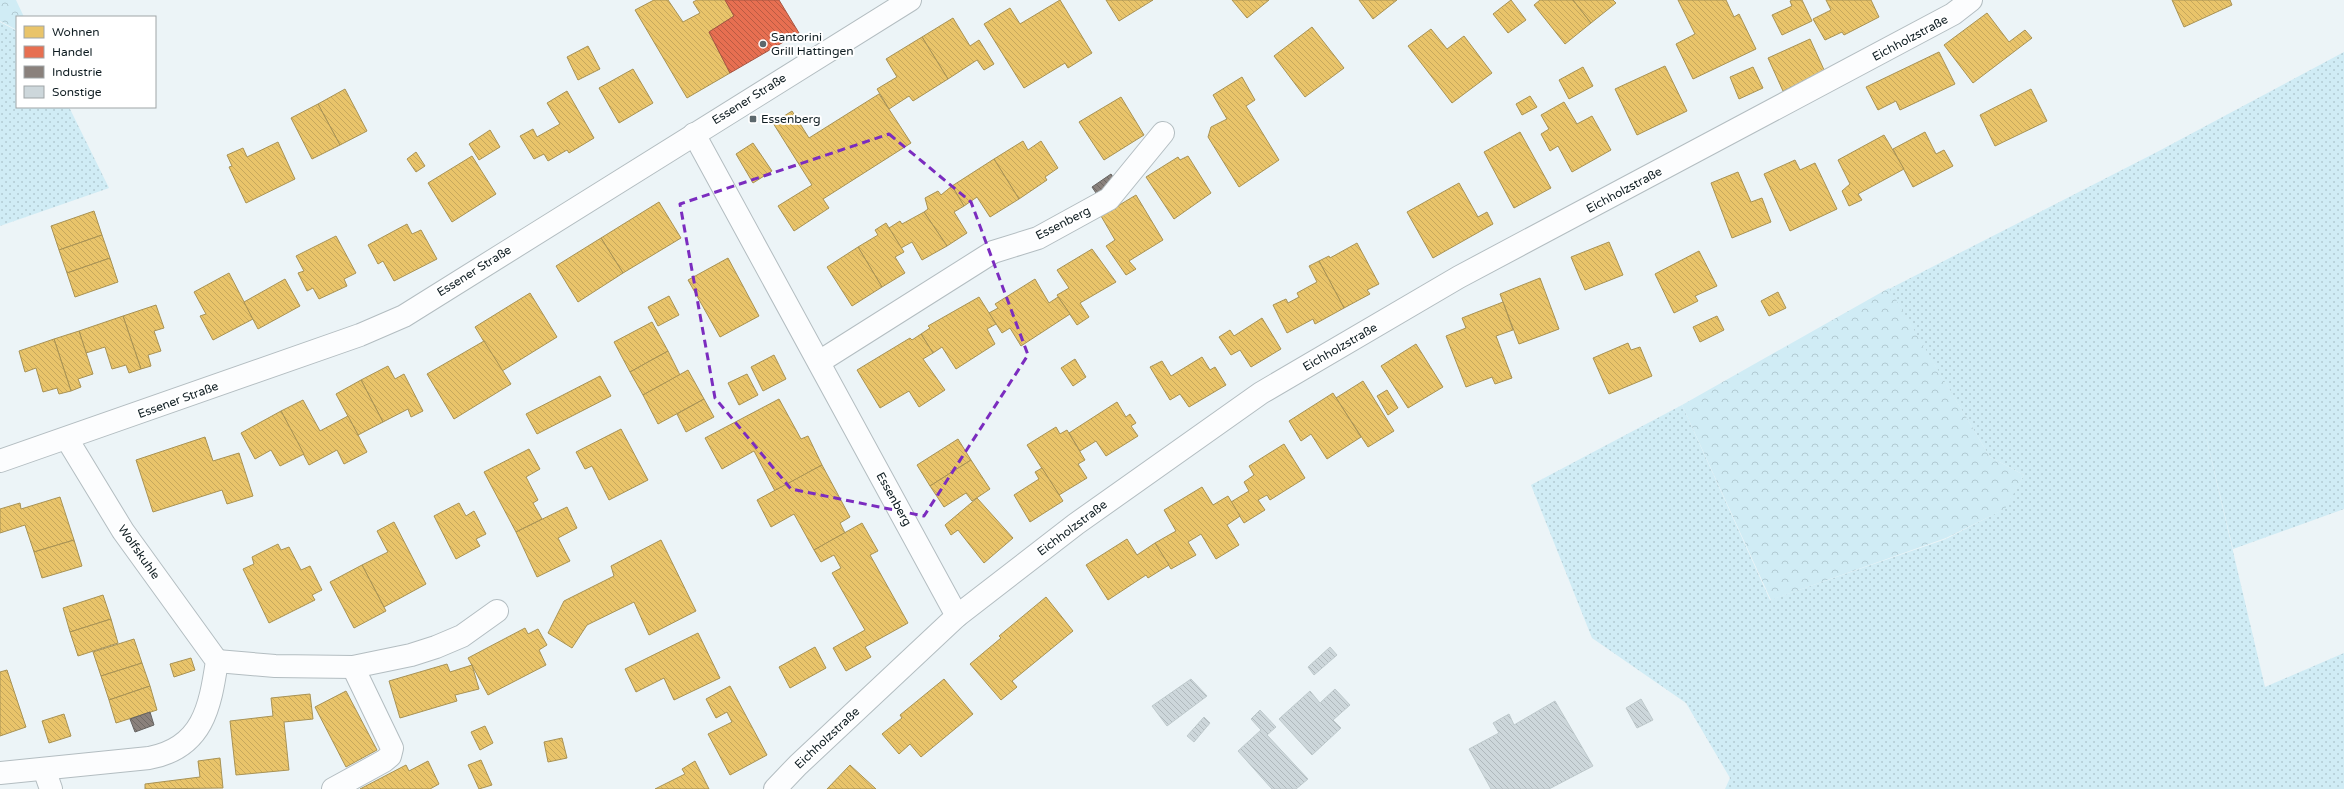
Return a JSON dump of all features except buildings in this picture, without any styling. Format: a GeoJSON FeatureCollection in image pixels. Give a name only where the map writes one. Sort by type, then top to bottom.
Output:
{"type":"FeatureCollection","features":[{"type":"Feature","properties":{"kind":"street","name":"Essener Straße"},"geometry":{"type":"LineString","coordinates":[[0,461],[67,439],[360,335],[404,316],[910,0]]}},
{"type":"Feature","properties":{"kind":"street","name":"Eichholzstraße"},"geometry":{"type":"LineString","coordinates":[[775,789],[798,765],[957,616],[1076,524],[1261,393],[1459,278],[1953,14],[1971,0]]}},
{"type":"Feature","properties":{"kind":"street","name":"Essenberg"},"geometry":{"type":"LineString","coordinates":[[819,362],[993,252],[1038,238],[1109,199],[1163,133]]}},
{"type":"Feature","properties":{"kind":"street","name":"Essenberg"},"geometry":{"type":"LineString","coordinates":[[694,134],[957,616]]}},
{"type":"Feature","properties":{"kind":"street","name":"Wolfskuhle"},"geometry":{"type":"LineString","coordinates":[[67,439],[123,531],[217,661]]}},
{"type":"Feature","properties":{"kind":"street"},"geometry":{"type":"LineString","coordinates":[[0,773],[47,779],[149,758],[173,751],[188,741],[199,728],[212,689],[217,661],[275,666],[353,666],[411,655],[436,647],[462,636],[497,611]]}},
{"type":"Feature","properties":{"kind":"street"},"geometry":{"type":"LineString","coordinates":[[333,789],[384,761],[390,756],[392,748],[353,666]]}},
{"type":"Feature","properties":{"kind":"highlighted area"},"geometry":{"type":"Polygon","coordinates":[[[889,134],[971,202],[1028,355],[924,516],[791,489],[715,398],[680,204],[889,134]]]}},
{"type":"Feature","properties":{"kind":"green space"},"geometry":{"type":"Polygon","coordinates":[[[0,0],[16,0],[24,16],[16,16],[16,29],[0,21],[0,0]]]}},
{"type":"Feature","properties":{"kind":"green space"},"geometry":{"type":"Polygon","coordinates":[[[0,22],[16,30],[16,108],[69,108],[109,188],[0,226],[0,22]]]}},
{"type":"Feature","properties":{"kind":"green space"},"geometry":{"type":"Polygon","coordinates":[[[2344,52],[2344,509],[2233,549],[2194,386],[2265,687],[2344,653],[2344,789],[1725,789],[1730,778],[1686,703],[1592,638],[1531,485],[1682,405],[1770,600],[1946,539],[2004,509],[2024,475],[1990,457],[1889,289],[2157,152],[2344,52]]]}},
{"type":"Feature","properties":{"kind":"green space"},"geometry":{"type":"Polygon","coordinates":[[[1889,288],[1990,457],[2024,475],[2005,509],[1946,538],[1771,600],[1682,405],[1889,288]]]}},
{"type":"Feature","properties":{"kind":"place","name":"Santorini Grill Hattingen"},"geometry":{"type":"Point","coordinates":[763,44]}},
{"type":"Feature","properties":{"kind":"place","name":"Essenberg"},"geometry":{"type":"Point","coordinates":[753,119]}}]}
